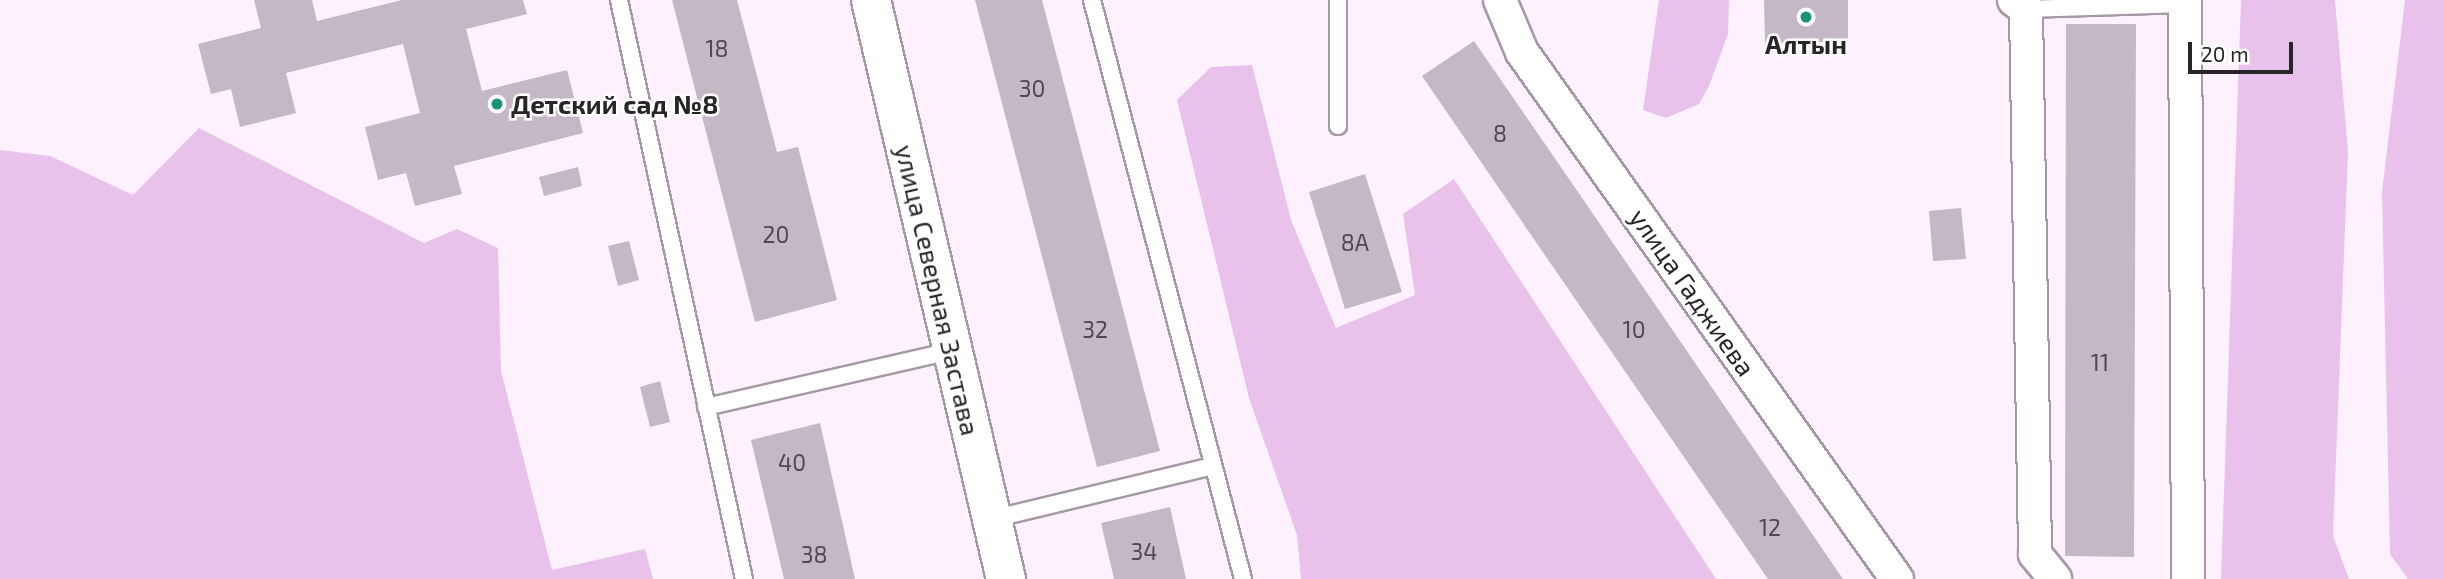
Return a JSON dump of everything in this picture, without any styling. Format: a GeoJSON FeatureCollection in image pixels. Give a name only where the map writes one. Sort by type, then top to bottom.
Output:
{"type":"FeatureCollection","features":[{"type":"Feature","properties":{"kind":"street","name":"улица Северная Застава"},"geometry":{"type":"LineString","coordinates":[[871,0],[1006,579]]}},
{"type":"Feature","properties":{"kind":"street","name":"улица Гаджиева"},"geometry":{"type":"LineString","coordinates":[[1500,0],[1522,51],[1897,579]]}},
{"type":"Feature","properties":{"kind":"street"},"geometry":{"type":"LineString","coordinates":[[2185,2],[2187,578]]}},
{"type":"Feature","properties":{"kind":"street"},"geometry":{"type":"LineString","coordinates":[[2020,4],[2035,554],[2055,579]]}},
{"type":"Feature","properties":{"kind":"lane"},"geometry":{"type":"LineString","coordinates":[[619,0],[744,579]]}},
{"type":"Feature","properties":{"kind":"lane"},"geometry":{"type":"LineString","coordinates":[[1092,0],[1243,579]]}},
{"type":"Feature","properties":{"kind":"lane"},"geometry":{"type":"LineString","coordinates":[[1338,0],[1338,126]]}},
{"type":"Feature","properties":{"kind":"lane"},"geometry":{"type":"LineString","coordinates":[[2020,4],[2185,2]]}},
{"type":"Feature","properties":{"kind":"lane"},"geometry":{"type":"LineString","coordinates":[[706,407],[951,351]]}},
{"type":"Feature","properties":{"kind":"lane"},"geometry":{"type":"LineString","coordinates":[[992,519],[1212,466]]}},
{"type":"Feature","properties":{"kind":"shaded area"},"geometry":{"type":"Polygon","coordinates":[[[1659,0],[1729,0],[1728,34],[1709,86],[1699,104],[1666,118],[1643,110],[1659,0]]]}},
{"type":"Feature","properties":{"kind":"shaded area"},"geometry":{"type":"Polygon","coordinates":[[[2241,0],[2335,0],[2348,151],[2333,536],[2349,579],[2221,579],[2241,0]]]}},
{"type":"Feature","properties":{"kind":"shaded area"},"geometry":{"type":"Polygon","coordinates":[[[2405,0],[2444,0],[2444,579],[2408,579],[2390,554],[2382,192],[2405,0]]]}},
{"type":"Feature","properties":{"kind":"shaded area"},"geometry":{"type":"Polygon","coordinates":[[[1252,65],[1291,220],[1336,328],[1415,295],[1403,214],[1454,179],[1716,579],[1301,579],[1297,535],[1249,398],[1177,100],[1211,67],[1252,65]]]}},
{"type":"Feature","properties":{"kind":"shaded area"},"geometry":{"type":"Polygon","coordinates":[[[199,128],[424,243],[457,229],[498,248],[501,371],[552,570],[645,549],[653,579],[0,579],[0,150],[50,156],[133,195],[199,128]]]}},
{"type":"Feature","properties":{"kind":"building","name":"Детский сад №8"},"geometry":{"type":"Polygon","coordinates":[[[254,0],[312,0],[317,21],[402,0],[523,0],[527,14],[466,29],[482,91],[567,70],[583,133],[454,166],[462,194],[415,206],[406,173],[378,180],[365,127],[420,113],[403,44],[286,73],[296,113],[240,127],[231,89],[211,94],[198,44],[261,28],[254,0]]]}},
{"type":"Feature","properties":{"kind":"building"},"geometry":{"type":"Polygon","coordinates":[[[672,0],[737,0],[777,152],[798,147],[837,300],[755,322],[672,0]]]}},
{"type":"Feature","properties":{"kind":"building"},"geometry":{"type":"Polygon","coordinates":[[[975,0],[1042,0],[1160,451],[1097,467],[975,0]]]}},
{"type":"Feature","properties":{"kind":"building"},"geometry":{"type":"Polygon","coordinates":[[[1764,0],[1848,0],[1848,42],[1765,43],[1764,0]]]}},
{"type":"Feature","properties":{"kind":"building"},"geometry":{"type":"Polygon","coordinates":[[[2066,24],[2136,24],[2134,557],[2065,556],[2066,24]]]}},
{"type":"Feature","properties":{"kind":"building"},"geometry":{"type":"Polygon","coordinates":[[[1474,41],[1843,579],[1768,579],[1422,76],[1474,41]]]}},
{"type":"Feature","properties":{"kind":"building"},"geometry":{"type":"Polygon","coordinates":[[[578,167],[582,186],[544,196],[539,177],[578,167]]]}},
{"type":"Feature","properties":{"kind":"building"},"geometry":{"type":"Polygon","coordinates":[[[1365,174],[1402,292],[1345,309],[1309,192],[1365,174]]]}},
{"type":"Feature","properties":{"kind":"building"},"geometry":{"type":"Polygon","coordinates":[[[1961,208],[1966,259],[1933,261],[1929,211],[1961,208]]]}},
{"type":"Feature","properties":{"kind":"building"},"geometry":{"type":"Polygon","coordinates":[[[629,241],[639,280],[618,286],[608,246],[629,241]]]}},
{"type":"Feature","properties":{"kind":"building"},"geometry":{"type":"Polygon","coordinates":[[[660,381],[670,422],[650,427],[640,387],[660,381]]]}},
{"type":"Feature","properties":{"kind":"building"},"geometry":{"type":"Polygon","coordinates":[[[820,423],[855,579],[784,579],[751,440],[820,423]]]}},
{"type":"Feature","properties":{"kind":"building"},"geometry":{"type":"Polygon","coordinates":[[[1170,507],[1186,579],[1114,579],[1101,523],[1170,507]]]}},
{"type":"Feature","properties":{"kind":"place","name":"Алтын"},"geometry":{"type":"Point","coordinates":[1806,17]}},
{"type":"Feature","properties":{"kind":"place","name":"Детский сад №8"},"geometry":{"type":"Point","coordinates":[497,104]}}]}
